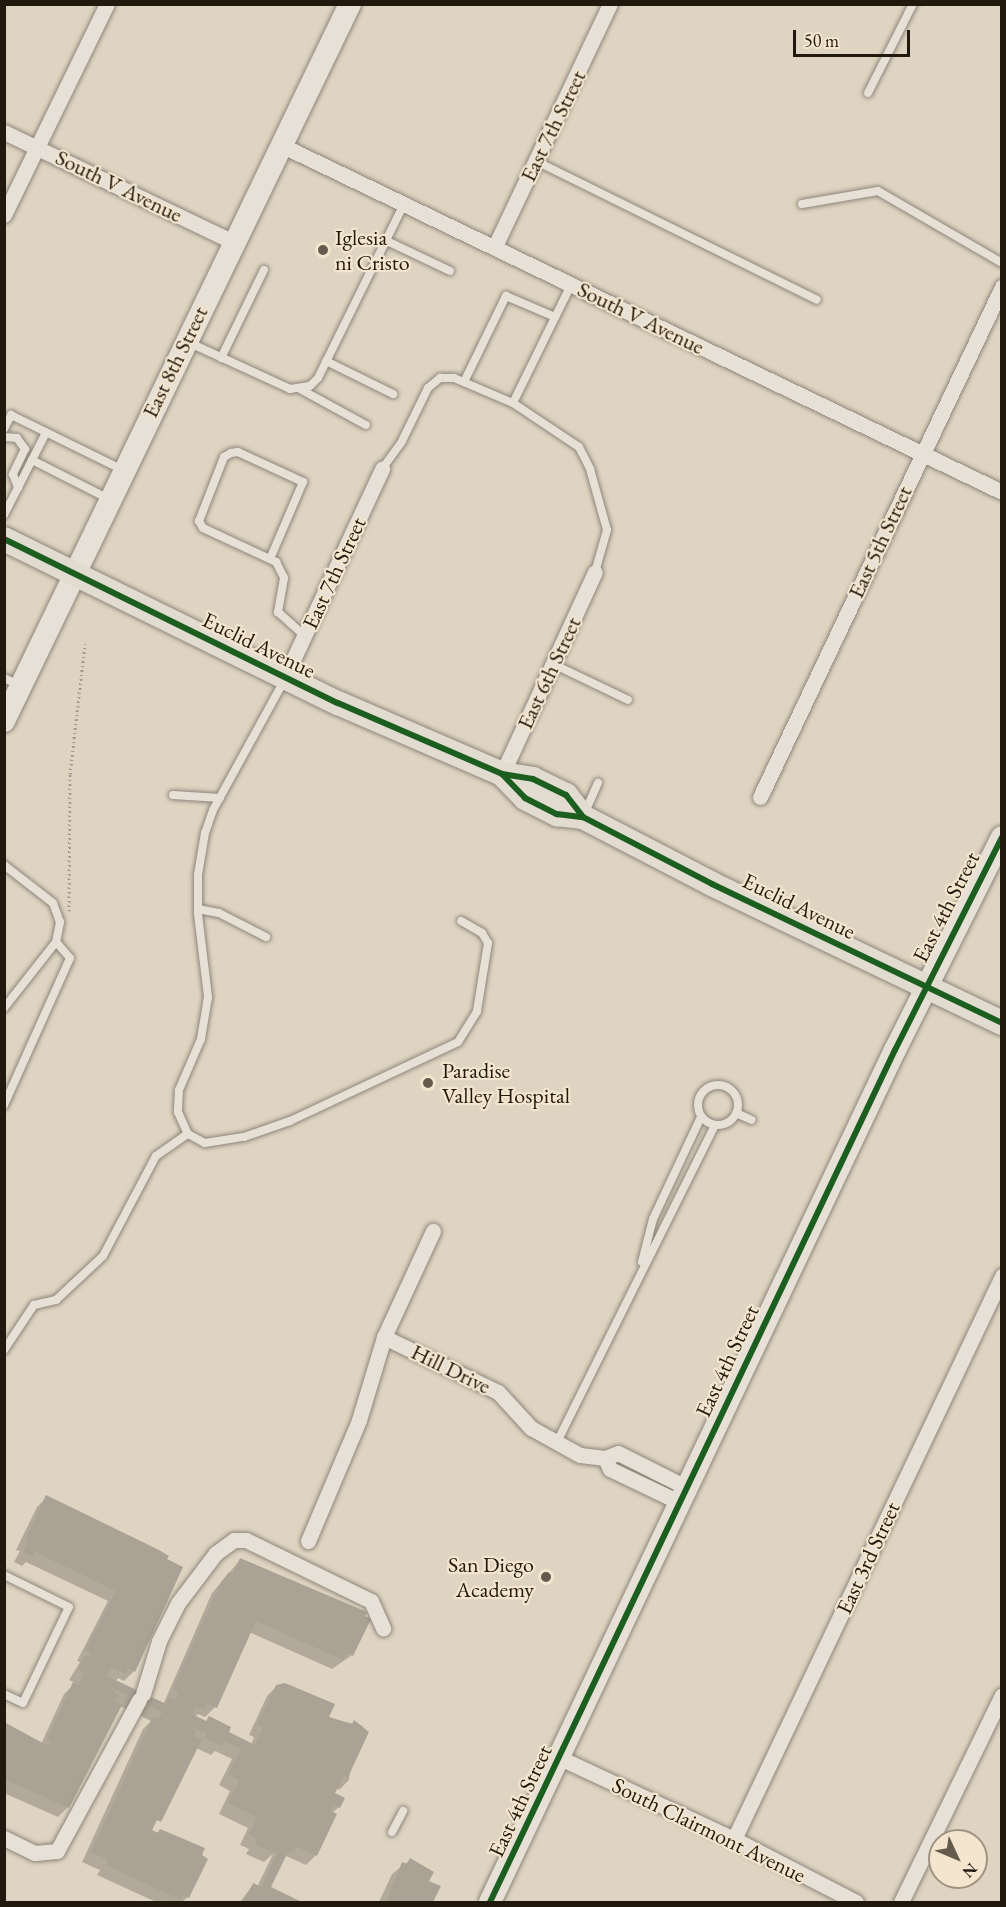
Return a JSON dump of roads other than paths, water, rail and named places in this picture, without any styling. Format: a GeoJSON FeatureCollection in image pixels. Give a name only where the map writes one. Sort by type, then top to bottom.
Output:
{"type":"FeatureCollection","features":[{"type":"Feature","properties":{"kind":"main road","name":"Euclid Avenue"},"geometry":{"type":"LineString","coordinates":[[4,539],[285,677],[502,774],[525,798],[557,814],[584,817],[1002,1023]]}},
{"type":"Feature","properties":{"kind":"street"},"geometry":{"type":"LineString","coordinates":[[4,215],[107,4]]}},
{"type":"Feature","properties":{"kind":"street","name":"East 8th Street"},"geometry":{"type":"LineString","coordinates":[[5,718],[13,682],[74,572],[350,4]]}},
{"type":"Feature","properties":{"kind":"street","name":"East 7th Street"},"geometry":{"type":"LineString","coordinates":[[495,246],[610,4]]}},
{"type":"Feature","properties":{"kind":"street","name":"South V Avenue"},"geometry":{"type":"LineString","coordinates":[[4,132],[234,242]]}},
{"type":"Feature","properties":{"kind":"street","name":"South V Avenue"},"geometry":{"type":"LineString","coordinates":[[281,145],[1002,492]]}},
{"type":"Feature","properties":{"kind":"street","name":"East 5th Street"},"geometry":{"type":"LineString","coordinates":[[760,797],[1002,287]]}},
{"type":"Feature","properties":{"kind":"street","name":"East 7th Street"},"geometry":{"type":"LineString","coordinates":[[285,677],[382,469]]}},
{"type":"Feature","properties":{"kind":"street","name":"East 6th Street"},"geometry":{"type":"LineString","coordinates":[[502,774],[595,572]]}},
{"type":"Feature","properties":{"kind":"street","name":"East 4th Street"},"geometry":{"type":"LineString","coordinates":[[490,1902],[926,987],[1002,837]]}},
{"type":"Feature","properties":{"kind":"street","name":"Hill Drive"},"geometry":{"type":"LineString","coordinates":[[308,1541],[359,1420],[384,1337],[433,1231]]}},
{"type":"Feature","properties":{"kind":"street","name":"East 3rd Street"},"geometry":{"type":"LineString","coordinates":[[734,1839],[1002,1276]]}},
{"type":"Feature","properties":{"kind":"street","name":"Hill Drive"},"geometry":{"type":"LineString","coordinates":[[384,1337],[498,1392],[531,1428],[580,1455],[605,1458],[618,1453],[684,1495]]}},
{"type":"Feature","properties":{"kind":"street"},"geometry":{"type":"LineString","coordinates":[[4,1838],[35,1853],[57,1851],[141,1697],[159,1641],[178,1604],[216,1554],[234,1540],[246,1540],[371,1601],[383,1628]]}},
{"type":"Feature","properties":{"kind":"street"},"geometry":{"type":"LineString","coordinates":[[901,1902],[1002,1695]]}},
{"type":"Feature","properties":{"kind":"street","name":"South Clairmont Avenue"},"geometry":{"type":"LineString","coordinates":[[560,1758],[734,1839],[856,1902]]}},
{"type":"Feature","properties":{"kind":"lane"},"geometry":{"type":"LineString","coordinates":[[868,93],[913,4]]}},
{"type":"Feature","properties":{"kind":"lane"},"geometry":{"type":"LineString","coordinates":[[536,161],[817,300]]}},
{"type":"Feature","properties":{"kind":"lane"},"geometry":{"type":"LineString","coordinates":[[802,204],[878,191],[1002,263]]}},
{"type":"Feature","properties":{"kind":"lane"},"geometry":{"type":"LineString","coordinates":[[300,389],[318,378],[404,203]]}},
{"type":"Feature","properties":{"kind":"lane"},"geometry":{"type":"LineString","coordinates":[[385,240],[450,271]]}},
{"type":"Feature","properties":{"kind":"lane"},"geometry":{"type":"LineString","coordinates":[[221,358],[264,270]]}},
{"type":"Feature","properties":{"kind":"lane"},"geometry":{"type":"LineString","coordinates":[[513,403],[571,285]]}},
{"type":"Feature","properties":{"kind":"lane"},"geometry":{"type":"LineString","coordinates":[[464,382],[506,296],[555,317]]}},
{"type":"Feature","properties":{"kind":"lane"},"geometry":{"type":"LineString","coordinates":[[185,341],[284,387],[300,389],[366,425]]}},
{"type":"Feature","properties":{"kind":"lane"},"geometry":{"type":"LineString","coordinates":[[326,361],[393,394]]}},
{"type":"Feature","properties":{"kind":"lane"},"geometry":{"type":"LineString","coordinates":[[382,469],[402,441],[428,388],[440,378],[464,382],[513,403],[579,447],[586,462],[607,530],[595,572]]}},
{"type":"Feature","properties":{"kind":"lane"},"geometry":{"type":"LineString","coordinates":[[4,429],[11,415],[123,470]]}},
{"type":"Feature","properties":{"kind":"lane"},"geometry":{"type":"LineString","coordinates":[[4,515],[46,432]]}},
{"type":"Feature","properties":{"kind":"lane"},"geometry":{"type":"LineString","coordinates":[[4,437],[17,438],[25,449],[13,474],[18,488]]}},
{"type":"Feature","properties":{"kind":"lane"},"geometry":{"type":"LineString","coordinates":[[270,559],[303,482],[238,452],[231,453],[224,457],[199,521],[203,528],[270,559],[284,578],[278,612],[304,636]]}},
{"type":"Feature","properties":{"kind":"lane"},"geometry":{"type":"LineString","coordinates":[[32,460],[109,499]]}},
{"type":"Feature","properties":{"kind":"lane"},"geometry":{"type":"LineString","coordinates":[[553,664],[628,700]]}},
{"type":"Feature","properties":{"kind":"lane"},"geometry":{"type":"LineString","coordinates":[[285,677],[220,798],[205,833],[198,875],[198,909],[208,997],[201,1039],[179,1090],[178,1112],[188,1134],[205,1143],[244,1137],[290,1121],[458,1042],[477,1011],[488,943],[482,933],[460,921]]}},
{"type":"Feature","properties":{"kind":"lane"},"geometry":{"type":"LineString","coordinates":[[584,817],[598,783]]}},
{"type":"Feature","properties":{"kind":"lane"},"geometry":{"type":"LineString","coordinates":[[173,795],[220,798]]}},
{"type":"Feature","properties":{"kind":"lane"},"geometry":{"type":"LineString","coordinates":[[4,865],[53,903],[60,922],[56,942],[4,1008]]}},
{"type":"Feature","properties":{"kind":"lane"},"geometry":{"type":"LineString","coordinates":[[198,909],[219,913],[266,937]]}},
{"type":"Feature","properties":{"kind":"lane"},"geometry":{"type":"LineString","coordinates":[[4,1105],[70,958],[56,942]]}},
{"type":"Feature","properties":{"kind":"lane"},"geometry":{"type":"LineString","coordinates":[[639,1273],[653,1219],[701,1117],[699,1100],[712,1086],[731,1090],[738,1102],[736,1113],[729,1122],[715,1125],[701,1117]]}},
{"type":"Feature","properties":{"kind":"lane"},"geometry":{"type":"LineString","coordinates":[[736,1113],[752,1120]]}},
{"type":"Feature","properties":{"kind":"lane"},"geometry":{"type":"LineString","coordinates":[[557,1442],[639,1273],[659,1240],[715,1125]]}},
{"type":"Feature","properties":{"kind":"lane"},"geometry":{"type":"LineString","coordinates":[[4,1350],[34,1305],[56,1300],[103,1256],[156,1156],[188,1134]]}},
{"type":"Feature","properties":{"kind":"lane"},"geometry":{"type":"LineString","coordinates":[[4,1575],[69,1607],[23,1703],[4,1694]]}},
{"type":"Feature","properties":{"kind":"lane"},"geometry":{"type":"LineString","coordinates":[[392,1832],[403,1811]]}},
{"type":"Feature","properties":{"kind":"place","name":"Iglesia ni Cristo"},"geometry":{"type":"Point","coordinates":[323,250]}},
{"type":"Feature","properties":{"kind":"place","name":"Paradise Valley Hospital"},"geometry":{"type":"Point","coordinates":[428,1083]}},
{"type":"Feature","properties":{"kind":"place","name":"San Diego Academy"},"geometry":{"type":"Point","coordinates":[546,1577]}}]}
